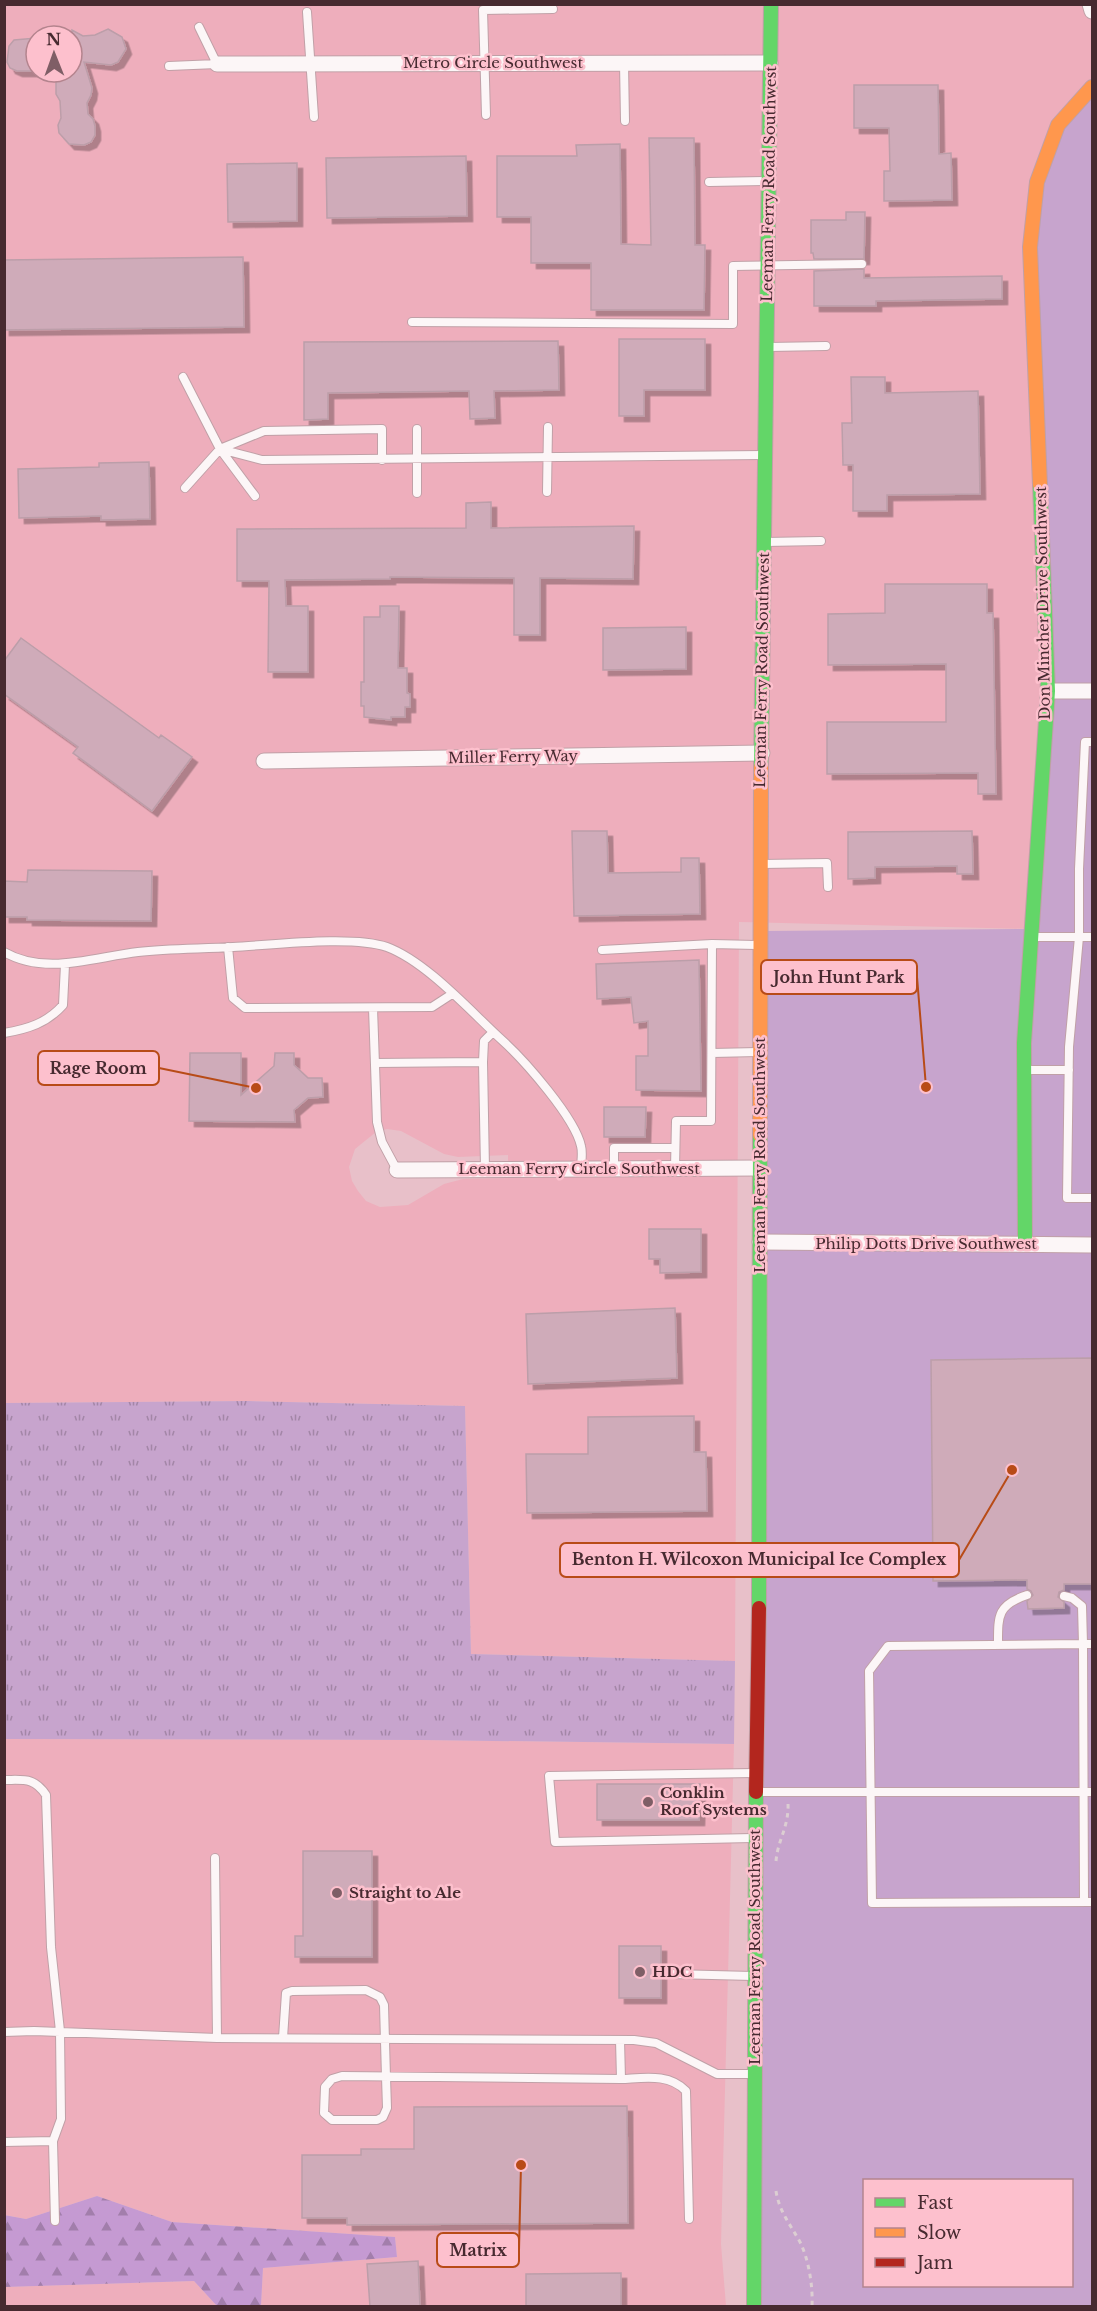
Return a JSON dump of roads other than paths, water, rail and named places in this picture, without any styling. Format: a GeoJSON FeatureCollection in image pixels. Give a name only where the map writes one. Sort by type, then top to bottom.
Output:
{"type":"FeatureCollection","features":[{"type":"Feature","properties":{"kind":"street","name":"Leeman Ferry Road Southwest"},"geometry":{"type":"LineString","coordinates":[[754,2307],[755,1838],[761,1527],[759,945],[771,4]]}},
{"type":"Feature","properties":{"kind":"street"},"geometry":{"type":"LineString","coordinates":[[1090,4],[1092,11]]}},
{"type":"Feature","properties":{"kind":"street","name":"Metro Circle Southwest"},"geometry":{"type":"LineString","coordinates":[[217,64],[770,63]]}},
{"type":"Feature","properties":{"kind":"street","name":"Don Mincher Drive Southwest"},"geometry":{"type":"LineString","coordinates":[[1025,1244],[1024,1070],[1048,691],[1030,248],[1037,182],[1058,125],[1089,95]]}},
{"type":"Feature","properties":{"kind":"street"},"geometry":{"type":"LineString","coordinates":[[1048,691],[1092,691]]}},
{"type":"Feature","properties":{"kind":"street","name":"Miller Ferry Way"},"geometry":{"type":"LineString","coordinates":[[264,762],[762,753]]}},
{"type":"Feature","properties":{"kind":"street","name":"Leeman Ferry Circle Southwest"},"geometry":{"type":"LineString","coordinates":[[397,1170],[760,1168]]}},
{"type":"Feature","properties":{"kind":"street","name":"Philip Dotts Drive Southwest"},"geometry":{"type":"LineString","coordinates":[[760,1242],[1092,1245]]}},
{"type":"Feature","properties":{"kind":"lane"},"geometry":{"type":"LineString","coordinates":[[486,115],[483,10],[553,9]]}},
{"type":"Feature","properties":{"kind":"lane"},"geometry":{"type":"LineString","coordinates":[[307,12],[314,117]]}},
{"type":"Feature","properties":{"kind":"lane"},"geometry":{"type":"LineString","coordinates":[[169,66],[217,64],[199,27]]}},
{"type":"Feature","properties":{"kind":"lane"},"geometry":{"type":"LineString","coordinates":[[624,63],[625,121]]}},
{"type":"Feature","properties":{"kind":"lane"},"geometry":{"type":"LineString","coordinates":[[709,182],[769,181]]}},
{"type":"Feature","properties":{"kind":"lane"},"geometry":{"type":"LineString","coordinates":[[412,322],[733,324],[733,266],[862,264]]}},
{"type":"Feature","properties":{"kind":"lane"},"geometry":{"type":"LineString","coordinates":[[767,347],[826,346]]}},
{"type":"Feature","properties":{"kind":"lane"},"geometry":{"type":"LineString","coordinates":[[183,377],[220,449],[255,496]]}},
{"type":"Feature","properties":{"kind":"lane"},"geometry":{"type":"LineString","coordinates":[[547,492],[548,427]]}},
{"type":"Feature","properties":{"kind":"lane"},"geometry":{"type":"LineString","coordinates":[[185,488],[220,449],[264,431],[382,429],[382,460]]}},
{"type":"Feature","properties":{"kind":"lane"},"geometry":{"type":"LineString","coordinates":[[417,429],[417,493]]}},
{"type":"Feature","properties":{"kind":"lane"},"geometry":{"type":"LineString","coordinates":[[220,449],[262,460],[548,459],[765,455]]}},
{"type":"Feature","properties":{"kind":"lane"},"geometry":{"type":"LineString","coordinates":[[764,542],[821,541]]}},
{"type":"Feature","properties":{"kind":"lane"},"geometry":{"type":"LineString","coordinates":[[1092,742],[1086,742],[1078,869],[1079,937],[1069,1070],[1067,1198],[1092,1198]]}},
{"type":"Feature","properties":{"kind":"lane"},"geometry":{"type":"LineString","coordinates":[[760,864],[827,863],[828,887]]}},
{"type":"Feature","properties":{"kind":"lane"},"geometry":{"type":"LineString","coordinates":[[1032,937],[1092,937]]}},
{"type":"Feature","properties":{"kind":"lane"},"geometry":{"type":"LineString","coordinates":[[4,952],[14,957],[45,964],[65,964],[138,952],[228,947],[331,943],[386,947],[416,961],[518,1055],[569,1120],[581,1146],[581,1169]]}},
{"type":"Feature","properties":{"kind":"lane"},"geometry":{"type":"LineString","coordinates":[[675,1168],[676,1121],[711,1121],[712,944]]}},
{"type":"Feature","properties":{"kind":"lane"},"geometry":{"type":"LineString","coordinates":[[602,950],[712,944],[759,945]]}},
{"type":"Feature","properties":{"kind":"lane"},"geometry":{"type":"LineString","coordinates":[[228,947],[233,998],[245,1008],[432,1007],[452,994]]}},
{"type":"Feature","properties":{"kind":"lane"},"geometry":{"type":"LineString","coordinates":[[4,1033],[28,1029],[53,1016],[63,1005],[65,964]]}},
{"type":"Feature","properties":{"kind":"lane"},"geometry":{"type":"LineString","coordinates":[[373,1008],[377,1122],[382,1142],[397,1170]]}},
{"type":"Feature","properties":{"kind":"lane"},"geometry":{"type":"LineString","coordinates":[[485,1169],[484,1041],[493,1032]]}},
{"type":"Feature","properties":{"kind":"lane"},"geometry":{"type":"LineString","coordinates":[[712,1053],[759,1052]]}},
{"type":"Feature","properties":{"kind":"lane"},"geometry":{"type":"LineString","coordinates":[[375,1063],[483,1062]]}},
{"type":"Feature","properties":{"kind":"lane"},"geometry":{"type":"LineString","coordinates":[[1024,1070],[1069,1070]]}},
{"type":"Feature","properties":{"kind":"lane"},"geometry":{"type":"LineString","coordinates":[[614,1169],[614,1148],[675,1148]]}},
{"type":"Feature","properties":{"kind":"lane"},"geometry":{"type":"LineString","coordinates":[[998,1645],[998,1622],[1002,1609],[1010,1601],[1027,1595]]}},
{"type":"Feature","properties":{"kind":"lane"},"geometry":{"type":"LineString","coordinates":[[1064,1596],[1072,1598],[1082,1606],[1083,1644],[1088,1792],[1088,1902],[872,1903],[869,1671],[888,1646],[1083,1644],[1092,1644]]}},
{"type":"Feature","properties":{"kind":"lane"},"geometry":{"type":"LineString","coordinates":[[755,1838],[555,1842],[549,1776],[756,1773]]}},
{"type":"Feature","properties":{"kind":"lane"},"geometry":{"type":"LineString","coordinates":[[4,1780],[28,1780],[40,1785],[46,1795],[51,1947],[60,2031],[61,2119],[53,2141],[55,2221]]}},
{"type":"Feature","properties":{"kind":"lane"},"geometry":{"type":"LineString","coordinates":[[756,1792],[1088,1792]]}},
{"type":"Feature","properties":{"kind":"lane"},"geometry":{"type":"LineString","coordinates":[[215,1858],[217,2038]]}},
{"type":"Feature","properties":{"kind":"lane"},"geometry":{"type":"LineString","coordinates":[[670,1974],[754,1976]]}},
{"type":"Feature","properties":{"kind":"lane"},"geometry":{"type":"LineString","coordinates":[[283,2038],[286,1993],[366,1990],[380,1997],[384,2005],[384,2038],[386,2077],[387,2108],[383,2117],[377,2120],[332,2120],[324,2113],[325,2087],[332,2079],[342,2076],[386,2077],[668,2079],[679,2083],[686,2091],[689,2219]]}},
{"type":"Feature","properties":{"kind":"lane"},"geometry":{"type":"LineString","coordinates":[[4,2032],[60,2031],[217,2038],[620,2040],[656,2043],[717,2074],[754,2074]]}},
{"type":"Feature","properties":{"kind":"lane"},"geometry":{"type":"LineString","coordinates":[[620,2040],[621,2079]]}},
{"type":"Feature","properties":{"kind":"lane"},"geometry":{"type":"LineString","coordinates":[[4,2142],[53,2141]]}},
{"type":"Feature","properties":{"kind":"place","name":"John Hunt Park"},"geometry":{"type":"Point","coordinates":[926,1087]}},
{"type":"Feature","properties":{"kind":"place","name":"Rage Room"},"geometry":{"type":"Point","coordinates":[256,1088]}},
{"type":"Feature","properties":{"kind":"place","name":"Benton H. Wilcoxon Municipal Ice Complex"},"geometry":{"type":"Point","coordinates":[1012,1470]}},
{"type":"Feature","properties":{"kind":"place","name":"Conklin Roof Systems"},"geometry":{"type":"Point","coordinates":[648,1802]}},
{"type":"Feature","properties":{"kind":"place","name":"Straight to Ale"},"geometry":{"type":"Point","coordinates":[337,1893]}},
{"type":"Feature","properties":{"kind":"place","name":"HDC"},"geometry":{"type":"Point","coordinates":[640,1972]}},
{"type":"Feature","properties":{"kind":"place","name":"Matrix"},"geometry":{"type":"Point","coordinates":[521,2165]}}]}
